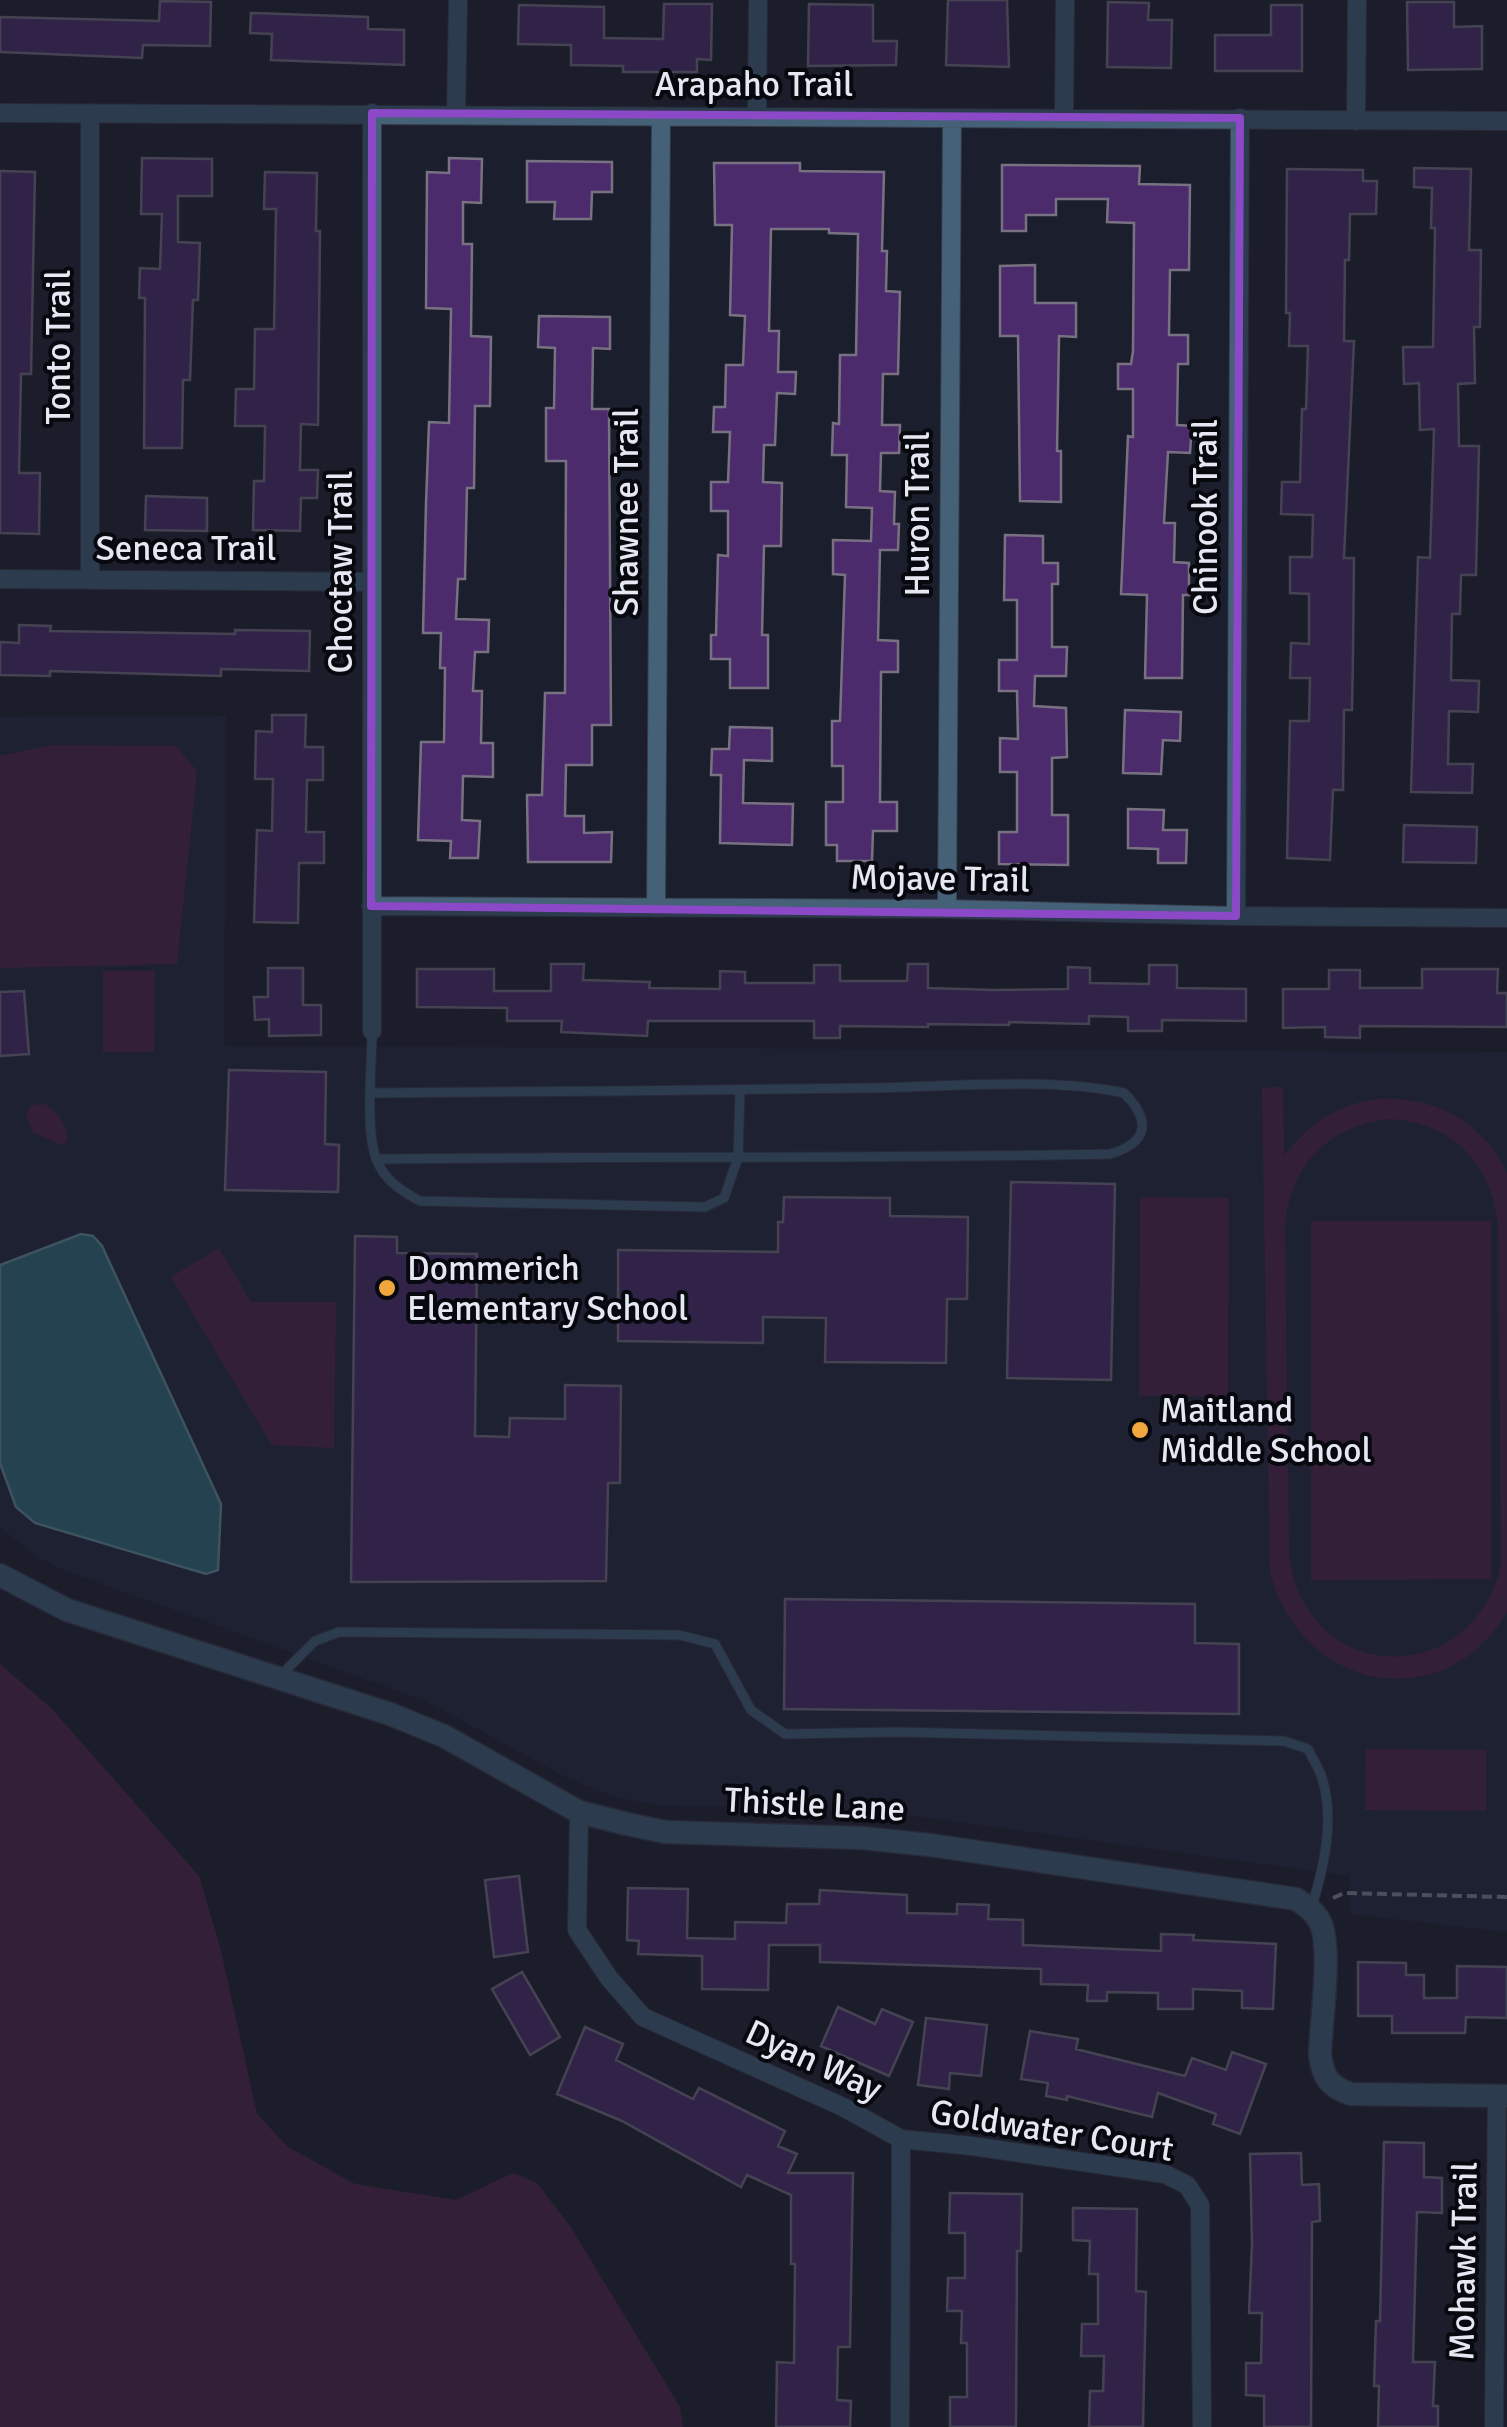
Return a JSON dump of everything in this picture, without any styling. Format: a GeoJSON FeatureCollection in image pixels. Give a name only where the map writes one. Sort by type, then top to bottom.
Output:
{"type":"FeatureCollection","features":[{"type":"Feature","properties":{"kind":"street"},"geometry":{"type":"LineString","coordinates":[[456,114],[458,0]]}},
{"type":"Feature","properties":{"kind":"street"},"geometry":{"type":"LineString","coordinates":[[757,116],[758,0]]}},
{"type":"Feature","properties":{"kind":"street"},"geometry":{"type":"LineString","coordinates":[[1064,119],[1065,0]]}},
{"type":"Feature","properties":{"kind":"street"},"geometry":{"type":"LineString","coordinates":[[1356,121],[1357,0]]}},
{"type":"Feature","properties":{"kind":"street","name":"Arapaho Trail"},"geometry":{"type":"LineString","coordinates":[[0,112],[1507,121]]}},
{"type":"Feature","properties":{"kind":"street","name":"Choctaw Trail"},"geometry":{"type":"LineString","coordinates":[[372,112],[372,1030]]}},
{"type":"Feature","properties":{"kind":"street","name":"Tonto Trail"},"geometry":{"type":"LineString","coordinates":[[90,113],[90,580]]}},
{"type":"Feature","properties":{"kind":"street","name":"Shawnee Trail"},"geometry":{"type":"LineString","coordinates":[[656,908],[661,116]]}},
{"type":"Feature","properties":{"kind":"street","name":"Huron Trail"},"geometry":{"type":"LineString","coordinates":[[946,910],[952,118]]}},
{"type":"Feature","properties":{"kind":"street","name":"Chinook Trail"},"geometry":{"type":"LineString","coordinates":[[1236,916],[1240,118]]}},
{"type":"Feature","properties":{"kind":"street","name":"Seneca Trail"},"geometry":{"type":"LineString","coordinates":[[0,579],[372,582]]}},
{"type":"Feature","properties":{"kind":"street","name":"Mojave Trail"},"geometry":{"type":"LineString","coordinates":[[372,906],[1507,918]]}},
{"type":"Feature","properties":{"kind":"street","name":"Thistle Lane"},"geometry":{"type":"LineString","coordinates":[[0,1575],[67,1610],[390,1714],[444,1736],[579,1812],[665,1832],[862,1838],[930,1845],[1276,1894],[1311,1908]]}},
{"type":"Feature","properties":{"kind":"street","name":"Dyan Way"},"geometry":{"type":"LineString","coordinates":[[579,1812],[577,1930],[609,1978],[644,2017],[843,2107],[901,2139],[900,2427]]}},
{"type":"Feature","properties":{"kind":"street"},"geometry":{"type":"LineString","coordinates":[[1311,1908],[1324,1938],[1320,2054],[1329,2083],[1351,2094],[1502,2096]]}},
{"type":"Feature","properties":{"kind":"street","name":"Mohawk Trail"},"geometry":{"type":"LineString","coordinates":[[1494,2427],[1502,2096]]}},
{"type":"Feature","properties":{"kind":"street","name":"Goldwater Court"},"geometry":{"type":"LineString","coordinates":[[901,2139],[1165,2174],[1187,2185],[1200,2205],[1202,2427]]}},
{"type":"Feature","properties":{"kind":"lane"},"geometry":{"type":"LineString","coordinates":[[372,1030],[376,1159],[396,1188],[420,1201],[705,1207],[724,1198],[738,1158],[740,1091]]}},
{"type":"Feature","properties":{"kind":"lane"},"geometry":{"type":"LineString","coordinates":[[372,1093],[1025,1086],[1124,1093],[1144,1119],[1144,1130],[1128,1149],[1110,1154],[376,1159]]}},
{"type":"Feature","properties":{"kind":"lane"},"geometry":{"type":"LineString","coordinates":[[279,1678],[315,1640],[338,1632],[679,1635],[715,1644],[750,1710],[785,1734],[916,1732],[1284,1740],[1308,1749],[1322,1777],[1326,1808],[1324,1866],[1311,1908]]}},
{"type":"Feature","properties":{"kind":"path"},"geometry":{"type":"LineString","coordinates":[[1311,1908],[1344,1894],[1507,1897]]}},
{"type":"Feature","properties":{"kind":"highlighted area"},"geometry":{"type":"Polygon","coordinates":[[[372,113],[1240,118],[1236,916],[371,906],[372,113]]]}},
{"type":"Feature","properties":{"kind":"shaded area"},"geometry":{"type":"Polygon","coordinates":[[[226,716],[224,1046],[1507,1052],[1507,1932],[1350,1914],[1350,1876],[878,1811],[658,1805],[615,1797],[568,1778],[426,1701],[66,1571],[41,1559],[0,1527],[0,717],[226,716]]]}},
{"type":"Feature","properties":{"kind":"shaded area"},"geometry":{"type":"Polygon","coordinates":[[[53,745],[176,746],[197,771],[177,964],[0,968],[0,756],[53,745]]]}},
{"type":"Feature","properties":{"kind":"shaded area"},"geometry":{"type":"Polygon","coordinates":[[[103,971],[155,971],[154,1052],[103,1052],[103,971]]]}},
{"type":"Feature","properties":{"kind":"shaded area"},"geometry":{"type":"Polygon","coordinates":[[[1283,1087],[1284,1156],[1330,1114],[1380,1099],[1406,1100],[1431,1105],[1476,1131],[1494,1150],[1507,1173],[1507,1612],[1480,1646],[1447,1668],[1412,1678],[1376,1677],[1341,1665],[1311,1643],[1286,1612],[1270,1572],[1262,1088],[1283,1087]],[[1390,1119],[1368,1123],[1348,1130],[1316,1152],[1295,1186],[1285,1228],[1289,1552],[1300,1596],[1323,1628],[1353,1648],[1388,1656],[1423,1653],[1456,1636],[1483,1608],[1501,1566],[1498,1224],[1494,1202],[1478,1165],[1465,1150],[1432,1128],[1390,1119]]]}},
{"type":"Feature","properties":{"kind":"shaded area"},"geometry":{"type":"Polygon","coordinates":[[[45,1104],[58,1115],[66,1130],[68,1141],[62,1145],[33,1132],[26,1114],[31,1105],[45,1104]]]}},
{"type":"Feature","properties":{"kind":"shaded area"},"geometry":{"type":"Polygon","coordinates":[[[1140,1197],[1229,1198],[1228,1397],[1139,1396],[1140,1197]]]}},
{"type":"Feature","properties":{"kind":"shaded area"},"geometry":{"type":"Polygon","coordinates":[[[1311,1221],[1491,1221],[1491,1579],[1311,1580],[1311,1221]]]}},
{"type":"Feature","properties":{"kind":"shaded area"},"geometry":{"type":"Polygon","coordinates":[[[81,1234],[93,1236],[102,1246],[221,1504],[218,1570],[206,1574],[35,1523],[16,1507],[0,1463],[0,1265],[81,1234]]]}},
{"type":"Feature","properties":{"kind":"shaded area"},"geometry":{"type":"Polygon","coordinates":[[[219,1248],[251,1302],[336,1302],[334,1448],[272,1445],[171,1277],[219,1248]]]}},
{"type":"Feature","properties":{"kind":"shaded area"},"geometry":{"type":"Polygon","coordinates":[[[0,1664],[52,1709],[199,1876],[220,1947],[257,2114],[288,2147],[355,2184],[456,2200],[513,2173],[537,2183],[570,2226],[680,2407],[683,2427],[0,2427],[0,1664]]]}},
{"type":"Feature","properties":{"kind":"shaded area"},"geometry":{"type":"Polygon","coordinates":[[[1366,1749],[1486,1750],[1486,1811],[1365,1810],[1366,1749]]]}},
{"type":"Feature","properties":{"kind":"building"},"geometry":{"type":"Polygon","coordinates":[[[948,0],[1007,0],[1009,67],[946,65],[948,0]]]}},
{"type":"Feature","properties":{"kind":"building"},"geometry":{"type":"Polygon","coordinates":[[[160,1],[211,2],[210,46],[143,45],[142,58],[0,52],[0,17],[159,21],[160,1]]]}},
{"type":"Feature","properties":{"kind":"building"},"geometry":{"type":"Polygon","coordinates":[[[1108,2],[1149,3],[1148,20],[1172,20],[1171,68],[1107,67],[1108,2]]]}},
{"type":"Feature","properties":{"kind":"building"},"geometry":{"type":"Polygon","coordinates":[[[1407,2],[1454,2],[1454,27],[1482,26],[1482,69],[1408,70],[1407,2]]]}},
{"type":"Feature","properties":{"kind":"building"},"geometry":{"type":"Polygon","coordinates":[[[664,4],[712,4],[711,60],[697,59],[697,72],[623,72],[623,66],[571,65],[571,45],[518,44],[519,5],[604,7],[604,38],[663,39],[664,4]]]}},
{"type":"Feature","properties":{"kind":"building"},"geometry":{"type":"Polygon","coordinates":[[[809,4],[873,5],[873,41],[897,41],[896,65],[808,66],[809,4]]]}},
{"type":"Feature","properties":{"kind":"building"},"geometry":{"type":"Polygon","coordinates":[[[1271,5],[1302,5],[1302,71],[1215,71],[1215,35],[1271,35],[1271,5]]]}},
{"type":"Feature","properties":{"kind":"building"},"geometry":{"type":"Polygon","coordinates":[[[251,13],[368,17],[368,29],[404,30],[404,65],[271,60],[272,34],[250,33],[251,13]]]}},
{"type":"Feature","properties":{"kind":"building"},"geometry":{"type":"Polygon","coordinates":[[[142,158],[212,159],[212,196],[178,196],[178,242],[200,243],[190,380],[183,380],[182,448],[144,448],[145,298],[139,298],[140,268],[160,269],[162,214],[141,214],[142,158]]]}},
{"type":"Feature","properties":{"kind":"building"},"geometry":{"type":"Polygon","coordinates":[[[449,158],[482,159],[481,203],[463,202],[463,244],[472,244],[471,336],[491,337],[490,406],[475,406],[474,488],[467,488],[465,579],[458,579],[456,619],[489,620],[488,652],[475,652],[473,691],[482,691],[481,743],[493,743],[493,777],[463,776],[462,820],[480,821],[478,858],[450,858],[451,841],[418,840],[421,742],[444,742],[445,668],[440,668],[441,633],[423,633],[429,422],[449,423],[451,309],[426,308],[427,172],[449,173],[449,158]]]}},
{"type":"Feature","properties":{"kind":"building"},"geometry":{"type":"Polygon","coordinates":[[[527,161],[612,162],[612,192],[592,192],[591,219],[554,219],[555,202],[527,202],[527,161]]]}},
{"type":"Feature","properties":{"kind":"building"},"geometry":{"type":"Polygon","coordinates":[[[714,163],[800,163],[800,171],[884,172],[882,251],[887,251],[886,291],[900,292],[898,374],[883,374],[882,425],[900,425],[899,453],[881,453],[880,491],[895,492],[894,524],[899,524],[898,550],[880,550],[878,640],[898,641],[898,672],[881,672],[880,802],[897,802],[897,831],[873,831],[872,861],[837,861],[837,845],[826,845],[826,802],[843,802],[843,766],[832,766],[832,721],[840,721],[845,575],[833,574],[833,540],[871,541],[872,508],[846,507],[847,455],[832,455],[833,423],[839,424],[840,355],[856,355],[858,234],[829,233],[829,229],[771,229],[769,331],[779,331],[778,372],[796,372],[795,394],[777,393],[775,445],[764,445],[763,482],[782,483],[781,546],[764,546],[762,635],[768,635],[768,688],[730,688],[730,659],[711,659],[711,635],[716,635],[718,555],[728,556],[728,511],[711,511],[711,482],[728,482],[730,432],[713,432],[714,407],[725,407],[726,365],[743,365],[745,316],[730,315],[732,225],[715,225],[714,163]]]}},
{"type":"Feature","properties":{"kind":"building"},"geometry":{"type":"Polygon","coordinates":[[[1002,165],[1140,166],[1139,184],[1190,185],[1189,270],[1170,270],[1169,335],[1188,335],[1188,364],[1178,364],[1177,425],[1192,426],[1190,453],[1168,452],[1164,523],[1175,523],[1174,562],[1189,563],[1189,595],[1183,595],[1182,678],[1145,678],[1147,595],[1121,594],[1133,389],[1118,389],[1118,364],[1131,364],[1133,351],[1134,223],[1107,222],[1108,199],[1056,199],[1056,215],[1026,215],[1026,231],[1002,231],[1002,165]]]}},
{"type":"Feature","properties":{"kind":"building"},"geometry":{"type":"Polygon","coordinates":[[[1414,168],[1471,169],[1469,250],[1481,250],[1480,327],[1474,327],[1475,383],[1458,384],[1459,446],[1479,446],[1476,575],[1461,575],[1460,614],[1452,614],[1451,680],[1479,681],[1478,712],[1449,711],[1448,764],[1473,764],[1472,793],[1411,792],[1418,557],[1430,558],[1434,429],[1420,430],[1419,383],[1404,384],[1403,347],[1433,347],[1435,228],[1431,228],[1432,188],[1414,187],[1414,168]]]}},
{"type":"Feature","properties":{"kind":"building"},"geometry":{"type":"Polygon","coordinates":[[[1287,169],[1363,170],[1363,181],[1377,181],[1376,214],[1350,214],[1349,260],[1345,260],[1344,341],[1354,341],[1344,558],[1354,558],[1352,710],[1344,710],[1343,790],[1333,790],[1330,860],[1287,858],[1290,721],[1309,721],[1310,678],[1290,678],[1291,643],[1309,644],[1309,594],[1290,593],[1290,557],[1312,557],[1313,515],[1281,514],[1282,482],[1300,482],[1308,346],[1289,346],[1287,169]]]}},
{"type":"Feature","properties":{"kind":"building"},"geometry":{"type":"Polygon","coordinates":[[[0,171],[35,172],[31,374],[21,374],[19,473],[40,473],[39,534],[0,533],[0,171]]]}},
{"type":"Feature","properties":{"kind":"building"},"geometry":{"type":"Polygon","coordinates":[[[265,172],[317,173],[318,425],[301,424],[300,470],[318,470],[317,498],[301,498],[300,531],[253,530],[254,481],[264,481],[265,426],[235,426],[236,389],[254,389],[255,329],[274,329],[276,209],[264,209],[265,172]]]}},
{"type":"Feature","properties":{"kind":"building"},"geometry":{"type":"Polygon","coordinates":[[[1035,265],[1035,303],[1076,303],[1076,337],[1059,336],[1057,451],[1061,451],[1061,502],[1020,501],[1018,336],[1000,336],[1000,266],[1035,265]]]}},
{"type":"Feature","properties":{"kind":"building"},"geometry":{"type":"Polygon","coordinates":[[[539,316],[610,317],[610,349],[593,348],[592,409],[609,409],[611,725],[592,725],[592,765],[566,765],[565,816],[584,816],[584,833],[612,832],[611,862],[528,862],[527,795],[542,795],[545,693],[565,693],[566,461],[546,461],[546,408],[554,408],[555,348],[538,347],[539,316]]]}},
{"type":"Feature","properties":{"kind":"building"},"geometry":{"type":"Polygon","coordinates":[[[146,496],[207,498],[207,531],[145,530],[146,496]]]}},
{"type":"Feature","properties":{"kind":"building"},"geometry":{"type":"Polygon","coordinates":[[[1005,535],[1043,536],[1043,563],[1058,563],[1058,584],[1052,584],[1052,647],[1067,647],[1066,676],[1035,676],[1034,706],[1066,708],[1067,757],[1052,758],[1052,815],[1068,815],[1068,865],[999,864],[999,832],[1017,832],[1017,772],[1000,772],[1000,738],[1018,739],[1017,691],[999,691],[999,660],[1017,660],[1017,600],[1004,600],[1005,535]]]}},
{"type":"Feature","properties":{"kind":"building"},"geometry":{"type":"Polygon","coordinates":[[[19,625],[51,626],[50,631],[310,631],[309,671],[221,669],[221,676],[50,671],[50,676],[0,675],[0,642],[19,643],[19,625]]]}},
{"type":"Feature","properties":{"kind":"building"},"geometry":{"type":"Polygon","coordinates":[[[1125,710],[1181,712],[1180,741],[1163,740],[1161,774],[1123,773],[1125,710]]]}},
{"type":"Feature","properties":{"kind":"building"},"geometry":{"type":"Polygon","coordinates":[[[272,715],[306,715],[305,747],[323,747],[323,780],[307,780],[306,832],[324,832],[324,863],[299,863],[298,923],[254,922],[257,830],[272,831],[273,779],[255,779],[256,731],[272,732],[272,715]]]}},
{"type":"Feature","properties":{"kind":"building"},"geometry":{"type":"Polygon","coordinates":[[[730,727],[772,728],[772,761],[744,760],[743,803],[793,804],[792,845],[720,843],[721,775],[711,775],[712,749],[729,749],[730,727]]]}},
{"type":"Feature","properties":{"kind":"building"},"geometry":{"type":"Polygon","coordinates":[[[1128,809],[1164,810],[1163,830],[1187,830],[1186,863],[1158,863],[1158,849],[1128,848],[1128,809]]]}},
{"type":"Feature","properties":{"kind":"building"},"geometry":{"type":"Polygon","coordinates":[[[1404,825],[1477,827],[1476,863],[1403,862],[1404,825]]]}},
{"type":"Feature","properties":{"kind":"building"},"geometry":{"type":"Polygon","coordinates":[[[551,964],[584,964],[583,980],[650,982],[649,988],[720,989],[720,971],[745,972],[745,983],[814,983],[814,965],[840,965],[840,981],[907,981],[908,964],[928,964],[928,988],[995,990],[1068,989],[1068,967],[1090,968],[1090,983],[1149,984],[1149,965],[1177,965],[1177,988],[1246,989],[1246,1021],[1162,1020],[1162,1031],[1128,1031],[1128,1017],[1089,1016],[1089,1024],[840,1026],[840,1038],[814,1038],[814,1021],[648,1021],[647,1036],[561,1032],[562,1021],[507,1021],[507,1008],[417,1007],[417,969],[494,969],[494,991],[551,991],[551,964]]]}},
{"type":"Feature","properties":{"kind":"building"},"geometry":{"type":"Polygon","coordinates":[[[268,968],[303,968],[303,1005],[321,1005],[321,1035],[269,1036],[269,1019],[255,1020],[254,997],[268,997],[268,968]]]}},
{"type":"Feature","properties":{"kind":"building"},"geometry":{"type":"Polygon","coordinates":[[[1422,969],[1498,969],[1497,993],[1507,993],[1507,1027],[1360,1026],[1360,1038],[1325,1037],[1325,1027],[1283,1028],[1283,989],[1329,989],[1329,970],[1360,970],[1360,988],[1422,988],[1422,969]]]}},
{"type":"Feature","properties":{"kind":"building"},"geometry":{"type":"Polygon","coordinates":[[[24,991],[29,1054],[0,1056],[0,992],[24,991]]]}},
{"type":"Feature","properties":{"kind":"building"},"geometry":{"type":"Polygon","coordinates":[[[229,1070],[326,1072],[325,1144],[339,1145],[338,1192],[225,1190],[229,1070]]]}},
{"type":"Feature","properties":{"kind":"building"},"geometry":{"type":"Polygon","coordinates":[[[1011,1182],[1115,1184],[1111,1380],[1007,1378],[1011,1182]]]}},
{"type":"Feature","properties":{"kind":"building"},"geometry":{"type":"Polygon","coordinates":[[[784,1197],[890,1198],[890,1216],[968,1217],[967,1299],[947,1299],[946,1363],[825,1362],[826,1318],[763,1317],[763,1343],[618,1341],[618,1250],[778,1252],[778,1222],[783,1222],[784,1197]]]}},
{"type":"Feature","properties":{"kind":"building","name":"Dommerich Elementary School"},"geometry":{"type":"Polygon","coordinates":[[[355,1236],[397,1237],[397,1253],[477,1254],[475,1436],[509,1437],[510,1418],[565,1419],[565,1385],[621,1386],[620,1483],[608,1483],[606,1581],[351,1582],[355,1236]]]}},
{"type":"Feature","properties":{"kind":"building"},"geometry":{"type":"Polygon","coordinates":[[[785,1599],[1195,1604],[1195,1643],[1239,1644],[1239,1714],[784,1709],[785,1599]]]}},
{"type":"Feature","properties":{"kind":"building"},"geometry":{"type":"Polygon","coordinates":[[[519,1876],[528,1952],[494,1957],[485,1880],[519,1876]]]}},
{"type":"Feature","properties":{"kind":"building"},"geometry":{"type":"Polygon","coordinates":[[[628,1888],[688,1889],[687,1938],[735,1939],[735,1922],[786,1923],[787,1904],[819,1904],[820,1890],[907,1895],[907,1913],[957,1914],[957,1904],[989,1905],[988,1919],[1023,1920],[1023,1945],[1161,1951],[1161,1934],[1194,1935],[1193,1940],[1276,1944],[1273,2009],[1242,2008],[1242,1991],[1193,1989],[1193,2009],[1158,2009],[1158,1993],[1107,1992],[1107,2001],[1087,2001],[1088,1985],[1041,1984],[1041,1969],[820,1962],[820,1945],[769,1945],[768,1990],[702,1989],[702,1956],[638,1954],[639,1941],[627,1940],[628,1888]]]}},
{"type":"Feature","properties":{"kind":"building"},"geometry":{"type":"Polygon","coordinates":[[[1358,1962],[1406,1963],[1406,1975],[1424,1975],[1424,1998],[1457,1998],[1457,1966],[1507,1967],[1507,2018],[1466,2017],[1465,2033],[1392,2033],[1392,2016],[1358,2016],[1358,1962]]]}},
{"type":"Feature","properties":{"kind":"building"},"geometry":{"type":"Polygon","coordinates":[[[522,1972],[560,2037],[530,2055],[492,1989],[522,1972]]]}},
{"type":"Feature","properties":{"kind":"building"},"geometry":{"type":"Polygon","coordinates":[[[838,2007],[875,2024],[882,2009],[913,2022],[889,2076],[821,2046],[838,2007]]]}},
{"type":"Feature","properties":{"kind":"building"},"geometry":{"type":"Polygon","coordinates":[[[926,2018],[987,2025],[981,2076],[950,2073],[949,2089],[918,2085],[926,2018]]]}},
{"type":"Feature","properties":{"kind":"building"},"geometry":{"type":"Polygon","coordinates":[[[585,2027],[623,2044],[616,2060],[693,2099],[699,2088],[785,2131],[778,2146],[797,2154],[788,2173],[853,2173],[850,2347],[838,2347],[837,2400],[851,2401],[850,2427],[776,2427],[777,2362],[794,2363],[791,2195],[747,2175],[741,2187],[622,2121],[557,2094],[585,2027]]]}},
{"type":"Feature","properties":{"kind":"building"},"geometry":{"type":"Polygon","coordinates":[[[1030,2031],[1078,2039],[1076,2049],[1185,2076],[1192,2058],[1226,2070],[1232,2052],[1266,2064],[1240,2134],[1213,2124],[1216,2114],[1158,2093],[1152,2117],[1067,2096],[1067,2100],[1046,2096],[1048,2083],[1021,2079],[1030,2031]]]}},
{"type":"Feature","properties":{"kind":"building"},"geometry":{"type":"Polygon","coordinates":[[[1384,2142],[1424,2143],[1424,2177],[1442,2178],[1442,2213],[1417,2212],[1413,2362],[1435,2362],[1433,2406],[1438,2406],[1438,2427],[1378,2427],[1379,2386],[1374,2386],[1376,2321],[1380,2321],[1384,2142]]]}},
{"type":"Feature","properties":{"kind":"building"},"geometry":{"type":"Polygon","coordinates":[[[1301,2153],[1302,2185],[1319,2184],[1320,2221],[1312,2222],[1311,2427],[1264,2427],[1264,2396],[1246,2395],[1246,2363],[1261,2363],[1262,2313],[1249,2313],[1250,2154],[1301,2153]]]}},
{"type":"Feature","properties":{"kind":"building"},"geometry":{"type":"Polygon","coordinates":[[[950,2193],[1022,2194],[1021,2251],[1017,2251],[1016,2427],[950,2427],[950,2397],[967,2397],[967,2343],[961,2343],[962,2311],[947,2311],[948,2278],[965,2278],[965,2233],[949,2233],[950,2193]]]}},
{"type":"Feature","properties":{"kind":"building"},"geometry":{"type":"Polygon","coordinates":[[[1073,2208],[1137,2209],[1136,2291],[1146,2292],[1143,2427],[1089,2427],[1090,2391],[1103,2391],[1104,2356],[1081,2356],[1082,2324],[1098,2324],[1098,2274],[1089,2274],[1090,2241],[1073,2240],[1073,2208]]]}},
{"type":"Feature","properties":{"kind":"place","name":"Dommerich Elementary School"},"geometry":{"type":"Point","coordinates":[387,1288]}},
{"type":"Feature","properties":{"kind":"place","name":"Maitland Middle School"},"geometry":{"type":"Point","coordinates":[1140,1430]}}]}
